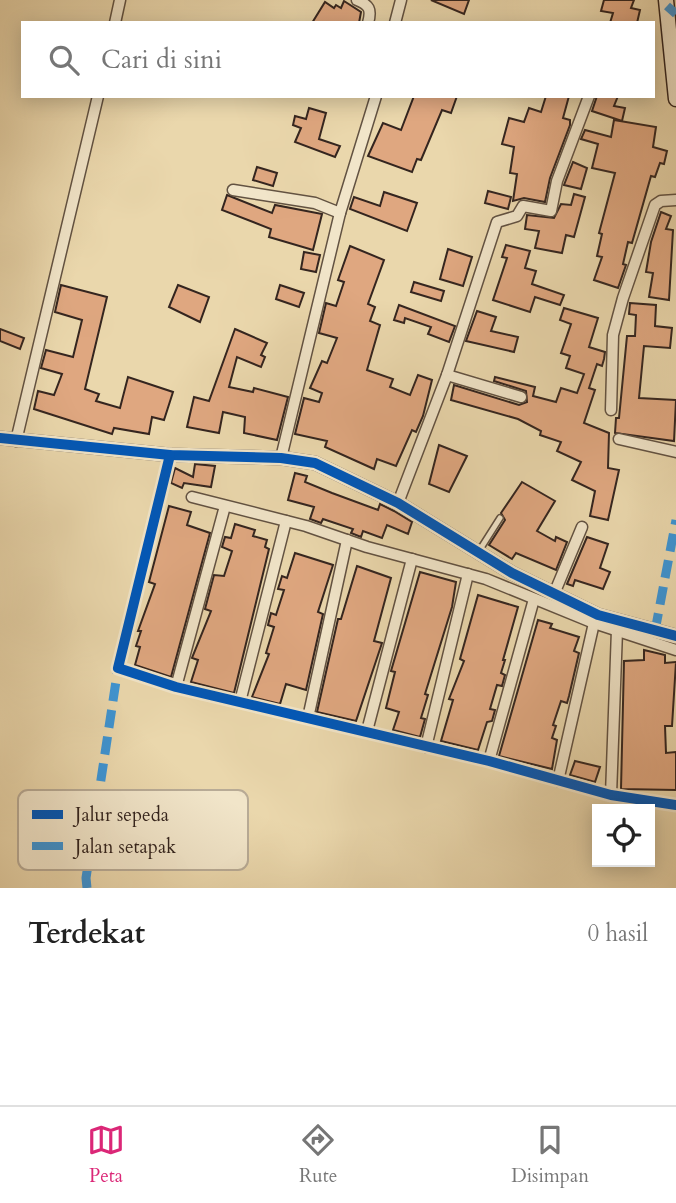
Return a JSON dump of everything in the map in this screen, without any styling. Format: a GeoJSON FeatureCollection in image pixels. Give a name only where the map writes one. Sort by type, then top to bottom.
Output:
{"type":"FeatureCollection","features":[{"type":"Feature","properties":{"kind":"main road"},"geometry":{"type":"LineString","coordinates":[[669,7],[676,99]]}},
{"type":"Feature","properties":{"kind":"street"},"geometry":{"type":"LineString","coordinates":[[115,21],[120,0]]}},
{"type":"Feature","properties":{"kind":"street"},"geometry":{"type":"LineString","coordinates":[[357,0],[370,10],[368,21]]}},
{"type":"Feature","properties":{"kind":"street"},"geometry":{"type":"LineString","coordinates":[[396,21],[401,0]]}},
{"type":"Feature","properties":{"kind":"street"},"geometry":{"type":"LineString","coordinates":[[16,442],[98,98]]}},
{"type":"Feature","properties":{"kind":"street"},"geometry":{"type":"LineString","coordinates":[[281,458],[340,213],[375,98]]}},
{"type":"Feature","properties":{"kind":"street"},"geometry":{"type":"LineString","coordinates":[[398,503],[447,375],[498,222],[517,216],[523,206],[551,211],[557,181],[588,98]]}},
{"type":"Feature","properties":{"kind":"street"},"geometry":{"type":"LineString","coordinates":[[233,190],[315,203],[340,213]]}},
{"type":"Feature","properties":{"kind":"street"},"geometry":{"type":"LineString","coordinates":[[611,410],[613,335],[623,298],[655,205],[661,201],[676,200]]}},
{"type":"Feature","properties":{"kind":"street"},"geometry":{"type":"LineString","coordinates":[[447,375],[521,397]]}},
{"type":"Feature","properties":{"kind":"street"},"geometry":{"type":"LineString","coordinates":[[0,438],[16,442],[170,455],[281,458],[315,463],[398,503],[554,594],[598,615],[676,636]]}},
{"type":"Feature","properties":{"kind":"street"},"geometry":{"type":"LineString","coordinates":[[619,439],[676,452]]}},
{"type":"Feature","properties":{"kind":"street"},"geometry":{"type":"LineString","coordinates":[[170,455],[118,668],[176,687],[489,761],[558,781],[611,794],[676,805]]}},
{"type":"Feature","properties":{"kind":"street"},"geometry":{"type":"LineString","coordinates":[[192,497],[286,521],[468,574],[676,650]]}},
{"type":"Feature","properties":{"kind":"street"},"geometry":{"type":"LineString","coordinates":[[176,687],[225,506]]}},
{"type":"Feature","properties":{"kind":"street"},"geometry":{"type":"LineString","coordinates":[[240,702],[286,521]]}},
{"type":"Feature","properties":{"kind":"street"},"geometry":{"type":"LineString","coordinates":[[554,594],[582,527]]}},
{"type":"Feature","properties":{"kind":"street"},"geometry":{"type":"LineString","coordinates":[[308,718],[347,540]]}},
{"type":"Feature","properties":{"kind":"street"},"geometry":{"type":"LineString","coordinates":[[367,732],[412,559]]}},
{"type":"Feature","properties":{"kind":"street"},"geometry":{"type":"LineString","coordinates":[[426,747],[468,574]]}},
{"type":"Feature","properties":{"kind":"street"},"geometry":{"type":"LineString","coordinates":[[489,761],[534,598]]}},
{"type":"Feature","properties":{"kind":"street"},"geometry":{"type":"LineString","coordinates":[[558,781],[594,622]]}},
{"type":"Feature","properties":{"kind":"street"},"geometry":{"type":"LineString","coordinates":[[611,794],[617,630]]}},
{"type":"Feature","properties":{"kind":"lane"},"geometry":{"type":"LineString","coordinates":[[478,551],[500,518]]}},
{"type":"Feature","properties":{"kind":"building"},"geometry":{"type":"Polygon","coordinates":[[[431,0],[469,0],[464,14],[431,0]]]}},
{"type":"Feature","properties":{"kind":"building"},"geometry":{"type":"Polygon","coordinates":[[[604,0],[634,0],[631,8],[640,10],[637,21],[611,21],[613,13],[601,11],[604,0]]]}},
{"type":"Feature","properties":{"kind":"building"},"geometry":{"type":"Polygon","coordinates":[[[344,1],[361,12],[359,21],[313,21],[325,2],[334,8],[336,5],[341,8],[344,1]]]}},
{"type":"Feature","properties":{"kind":"building"},"geometry":{"type":"Polygon","coordinates":[[[413,98],[456,98],[451,113],[442,110],[421,160],[417,159],[412,172],[368,156],[383,123],[401,130],[413,98]]]}},
{"type":"Feature","properties":{"kind":"building"},"geometry":{"type":"Polygon","coordinates":[[[545,98],[568,98],[563,118],[570,120],[570,125],[550,178],[545,202],[524,198],[513,201],[517,174],[510,173],[514,147],[502,144],[509,118],[524,122],[529,108],[541,112],[545,98]]]}},
{"type":"Feature","properties":{"kind":"building"},"geometry":{"type":"Polygon","coordinates":[[[596,98],[617,98],[614,106],[625,108],[622,121],[592,111],[596,98]]]}},
{"type":"Feature","properties":{"kind":"building"},"geometry":{"type":"Polygon","coordinates":[[[309,108],[326,113],[319,139],[340,146],[335,157],[295,142],[301,128],[293,125],[295,116],[306,119],[309,108]]]}},
{"type":"Feature","properties":{"kind":"building"},"geometry":{"type":"Polygon","coordinates":[[[614,120],[656,127],[653,147],[667,151],[664,164],[660,163],[655,177],[651,176],[632,243],[628,242],[623,264],[626,265],[618,288],[594,280],[602,257],[597,256],[602,234],[599,233],[615,173],[592,168],[598,144],[581,139],[585,130],[611,137],[614,120]]]}},
{"type":"Feature","properties":{"kind":"building"},"geometry":{"type":"Polygon","coordinates":[[[573,162],[587,168],[581,189],[564,185],[573,162]]]}},
{"type":"Feature","properties":{"kind":"building"},"geometry":{"type":"Polygon","coordinates":[[[257,167],[277,173],[273,186],[253,180],[257,167]]]}},
{"type":"Feature","properties":{"kind":"building"},"geometry":{"type":"Polygon","coordinates":[[[488,191],[511,197],[508,209],[485,203],[488,191]]]}},
{"type":"Feature","properties":{"kind":"building"},"geometry":{"type":"Polygon","coordinates":[[[384,192],[417,203],[407,231],[350,209],[354,197],[380,206],[384,192]]]}},
{"type":"Feature","properties":{"kind":"building"},"geometry":{"type":"Polygon","coordinates":[[[574,194],[585,197],[574,237],[566,235],[562,253],[535,248],[539,231],[525,229],[527,215],[554,218],[561,204],[571,205],[574,194]]]}},
{"type":"Feature","properties":{"kind":"building"},"geometry":{"type":"Polygon","coordinates":[[[227,195],[272,213],[275,205],[322,214],[313,250],[269,237],[271,229],[222,210],[227,195]]]}},
{"type":"Feature","properties":{"kind":"building"},"geometry":{"type":"Polygon","coordinates":[[[661,212],[671,216],[666,229],[673,230],[669,300],[649,297],[653,273],[646,272],[651,242],[661,212]]]}},
{"type":"Feature","properties":{"kind":"building"},"geometry":{"type":"Polygon","coordinates":[[[506,245],[530,251],[525,268],[536,271],[532,284],[564,295],[560,305],[535,297],[530,312],[493,300],[507,258],[502,257],[506,245]]]}},
{"type":"Feature","properties":{"kind":"building"},"geometry":{"type":"Polygon","coordinates":[[[350,246],[384,260],[368,304],[375,307],[370,321],[380,325],[367,370],[393,379],[390,387],[410,395],[418,375],[432,380],[423,416],[416,432],[412,430],[396,466],[377,459],[374,469],[325,447],[327,441],[295,434],[304,398],[319,402],[322,393],[310,388],[322,361],[327,363],[337,338],[319,333],[326,303],[336,306],[344,282],[338,280],[350,246]]]}},
{"type":"Feature","properties":{"kind":"building"},"geometry":{"type":"Polygon","coordinates":[[[448,249],[472,257],[463,286],[440,279],[448,249]]]}},
{"type":"Feature","properties":{"kind":"building"},"geometry":{"type":"Polygon","coordinates":[[[304,252],[320,255],[316,272],[301,269],[304,252]]]}},
{"type":"Feature","properties":{"kind":"building"},"geometry":{"type":"Polygon","coordinates":[[[414,282],[444,291],[441,301],[411,292],[414,282]]]}},
{"type":"Feature","properties":{"kind":"building"},"geometry":{"type":"Polygon","coordinates":[[[61,285],[107,297],[85,389],[99,394],[96,401],[120,408],[128,377],[173,392],[164,420],[152,417],[149,434],[114,428],[112,434],[34,409],[38,391],[54,395],[62,374],[41,368],[46,350],[73,357],[82,320],[55,312],[61,285]]]}},
{"type":"Feature","properties":{"kind":"building"},"geometry":{"type":"Polygon","coordinates":[[[178,285],[209,297],[200,322],[169,307],[178,285]]]}},
{"type":"Feature","properties":{"kind":"building"},"geometry":{"type":"Polygon","coordinates":[[[280,285],[304,293],[299,307],[276,299],[280,285]]]}},
{"type":"Feature","properties":{"kind":"building"},"geometry":{"type":"Polygon","coordinates":[[[630,303],[656,305],[655,326],[672,328],[670,348],[644,346],[639,398],[676,400],[674,441],[615,433],[616,418],[619,418],[627,336],[635,336],[636,315],[629,314],[630,303]]]}},
{"type":"Feature","properties":{"kind":"building"},"geometry":{"type":"Polygon","coordinates":[[[399,305],[455,326],[449,342],[428,334],[431,327],[405,318],[404,323],[394,320],[399,305]]]}},
{"type":"Feature","properties":{"kind":"building"},"geometry":{"type":"Polygon","coordinates":[[[564,308],[598,318],[589,347],[605,352],[602,366],[597,364],[589,388],[595,390],[584,423],[609,433],[608,468],[619,470],[608,520],[590,516],[595,491],[572,480],[581,462],[557,451],[561,442],[540,435],[541,431],[518,419],[451,400],[454,385],[519,405],[527,402],[526,391],[494,381],[495,377],[535,387],[533,396],[556,402],[561,388],[577,393],[584,374],[566,368],[570,356],[561,353],[571,324],[560,320],[564,308]]]}},
{"type":"Feature","properties":{"kind":"building"},"geometry":{"type":"Polygon","coordinates":[[[477,311],[496,317],[491,331],[518,337],[514,352],[466,341],[477,311]]]}},
{"type":"Feature","properties":{"kind":"building"},"geometry":{"type":"Polygon","coordinates":[[[0,329],[24,338],[20,349],[0,341],[0,329]]]}},
{"type":"Feature","properties":{"kind":"building"},"geometry":{"type":"Polygon","coordinates":[[[235,329],[267,343],[261,355],[265,357],[261,367],[237,357],[229,387],[253,392],[254,388],[288,397],[277,440],[244,433],[245,417],[223,412],[219,433],[187,427],[194,397],[209,401],[235,329]]]}},
{"type":"Feature","properties":{"kind":"building"},"geometry":{"type":"Polygon","coordinates":[[[439,445],[467,456],[449,492],[429,484],[439,445]]]}},
{"type":"Feature","properties":{"kind":"building"},"geometry":{"type":"Polygon","coordinates":[[[195,464],[215,466],[211,487],[184,483],[182,488],[171,483],[175,468],[193,477],[195,464]]]}},
{"type":"Feature","properties":{"kind":"building"},"geometry":{"type":"Polygon","coordinates":[[[295,473],[307,476],[305,482],[332,493],[378,510],[380,504],[394,511],[412,522],[408,534],[387,525],[382,538],[363,531],[361,537],[351,533],[353,529],[323,519],[321,523],[310,519],[314,507],[288,500],[295,473]]]}},
{"type":"Feature","properties":{"kind":"building"},"geometry":{"type":"Polygon","coordinates":[[[522,482],[555,501],[537,531],[555,541],[556,537],[567,542],[556,570],[516,553],[512,559],[489,545],[505,520],[501,513],[522,482]]]}},
{"type":"Feature","properties":{"kind":"building"},"geometry":{"type":"Polygon","coordinates":[[[169,506],[191,512],[187,525],[210,533],[171,677],[135,665],[140,647],[136,646],[141,631],[138,631],[155,584],[149,582],[169,506]]]}},
{"type":"Feature","properties":{"kind":"building"},"geometry":{"type":"Polygon","coordinates":[[[235,524],[255,530],[253,536],[267,540],[265,547],[269,549],[234,693],[191,682],[198,660],[192,658],[211,611],[205,609],[214,575],[224,576],[232,551],[222,547],[225,537],[231,538],[235,524]]]}},
{"type":"Feature","properties":{"kind":"building"},"geometry":{"type":"Polygon","coordinates":[[[587,537],[608,544],[600,568],[610,572],[603,589],[575,580],[573,586],[567,584],[587,537]]]}},
{"type":"Feature","properties":{"kind":"building"},"geometry":{"type":"Polygon","coordinates":[[[295,553],[333,565],[318,612],[323,614],[306,690],[286,684],[280,704],[252,697],[269,654],[266,653],[274,627],[268,625],[271,613],[276,615],[284,590],[278,589],[282,576],[287,578],[295,553]]]}},
{"type":"Feature","properties":{"kind":"building"},"geometry":{"type":"Polygon","coordinates":[[[357,566],[391,578],[374,641],[382,643],[356,721],[317,712],[338,619],[341,619],[357,566]]]}},
{"type":"Feature","properties":{"kind":"building"},"geometry":{"type":"Polygon","coordinates":[[[420,572],[456,582],[452,607],[425,694],[428,695],[421,718],[425,719],[420,737],[393,730],[399,712],[386,708],[395,672],[391,671],[420,572]]]}},
{"type":"Feature","properties":{"kind":"building"},"geometry":{"type":"Polygon","coordinates":[[[478,595],[518,607],[503,660],[501,673],[505,675],[502,686],[497,685],[490,709],[495,710],[492,721],[487,722],[478,750],[441,741],[453,700],[449,699],[464,661],[460,659],[478,595]]]}},
{"type":"Feature","properties":{"kind":"building"},"geometry":{"type":"Polygon","coordinates":[[[538,620],[552,624],[550,628],[579,637],[574,651],[579,653],[567,703],[561,701],[553,725],[556,726],[552,738],[557,740],[552,769],[499,756],[538,620]]]}},
{"type":"Feature","properties":{"kind":"building"},"geometry":{"type":"Polygon","coordinates":[[[644,650],[665,655],[665,663],[676,662],[672,726],[665,726],[666,753],[676,752],[676,790],[621,789],[624,661],[644,660],[644,650]]]}},
{"type":"Feature","properties":{"kind":"building"},"geometry":{"type":"Polygon","coordinates":[[[575,761],[600,767],[595,782],[570,775],[575,761]]]}},
{"type":"Feature","properties":{"kind":"marked path"},"geometry":{"type":"LineString","coordinates":[[667,6],[676,14]]}},
{"type":"Feature","properties":{"kind":"marked path"},"geometry":{"type":"LineString","coordinates":[[655,631],[676,520]]}},
{"type":"Feature","properties":{"kind":"marked path"},"geometry":{"type":"LineString","coordinates":[[99,790],[118,668]]}},
{"type":"Feature","properties":{"kind":"marked path"},"geometry":{"type":"LineString","coordinates":[[87,870],[87,888]]}},
{"type":"Feature","properties":{"kind":"cycle path"},"geometry":{"type":"LineString","coordinates":[[0,438],[170,455],[281,458],[315,463],[398,503],[512,573],[598,615],[676,636]]}},
{"type":"Feature","properties":{"kind":"cycle path"},"geometry":{"type":"LineString","coordinates":[[170,455],[118,668],[176,687],[489,761],[611,795],[676,805]]}}]}
